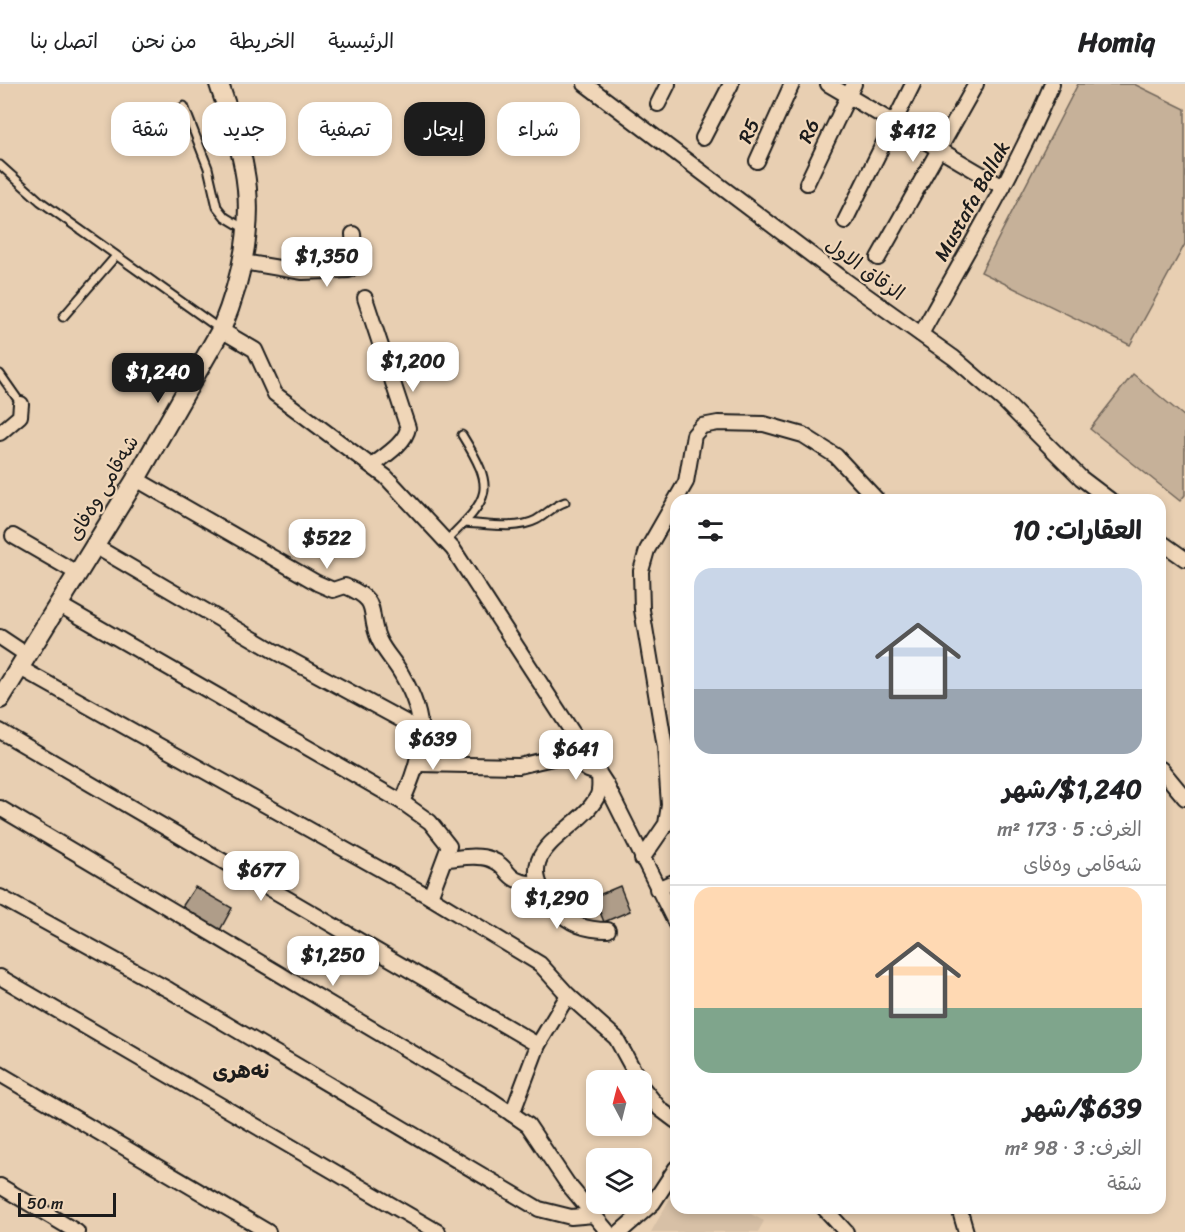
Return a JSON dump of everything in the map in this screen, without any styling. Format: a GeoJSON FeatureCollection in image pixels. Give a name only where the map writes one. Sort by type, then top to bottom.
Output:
{"type":"FeatureCollection","features":[{"type":"Feature","properties":{"kind":"street","name":"شەقامی وەفای"},"geometry":{"type":"LineString","coordinates":[[0,699],[93,545],[136,479],[221,330],[243,262],[247,230],[244,168],[219,84]]}},
{"type":"Feature","properties":{"kind":"street","name":"الزقاق الاول"},"geometry":{"type":"LineString","coordinates":[[585,84],[921,334],[987,386],[1080,478],[1102,494]]}},
{"type":"Feature","properties":{"kind":"street"},"geometry":{"type":"LineString","coordinates":[[658,104],[668,84]]}},
{"type":"Feature","properties":{"kind":"street"},"geometry":{"type":"LineString","coordinates":[[703,138],[731,84]]}},
{"type":"Feature","properties":{"kind":"street","name":"R5"},"geometry":{"type":"LineString","coordinates":[[757,161],[792,84]]}},
{"type":"Feature","properties":{"kind":"street"},"geometry":{"type":"LineString","coordinates":[[828,84],[851,90],[892,123],[1003,187]]}},
{"type":"Feature","properties":{"kind":"street"},"geometry":{"type":"LineString","coordinates":[[845,221],[913,84]]}},
{"type":"Feature","properties":{"kind":"street"},"geometry":{"type":"LineString","coordinates":[[878,258],[976,84]]}},
{"type":"Feature","properties":{"kind":"street","name":"Mustafa Ballak"},"geometry":{"type":"LineString","coordinates":[[921,334],[1003,187],[1038,118],[1052,84]]}},
{"type":"Feature","properties":{"kind":"street","name":"R6"},"geometry":{"type":"LineString","coordinates":[[807,183],[851,90]]}},
{"type":"Feature","properties":{"kind":"street"},"geometry":{"type":"LineString","coordinates":[[243,262],[303,272],[349,270],[356,263],[353,234]]}},
{"type":"Feature","properties":{"kind":"street"},"geometry":{"type":"LineString","coordinates":[[365,298],[408,428],[407,434],[397,445],[372,466]]}},
{"type":"Feature","properties":{"kind":"street"},"geometry":{"type":"LineString","coordinates":[[221,330],[255,350],[275,394],[386,477],[446,541],[599,774],[670,913]]}},
{"type":"Feature","properties":{"kind":"street"},"geometry":{"type":"LineString","coordinates":[[0,433],[20,416],[21,404]]}},
{"type":"Feature","properties":{"kind":"street"},"geometry":{"type":"LineString","coordinates":[[679,494],[686,482],[694,435],[702,426],[718,423],[764,424],[803,435],[837,456],[872,494]]}},
{"type":"Feature","properties":{"kind":"street"},"geometry":{"type":"LineString","coordinates":[[136,479],[318,583],[333,590],[345,586],[367,598],[373,608],[378,638],[411,689],[422,732],[419,764],[402,802]]}},
{"type":"Feature","properties":{"kind":"street"},"geometry":{"type":"LineString","coordinates":[[642,859],[666,824],[669,805],[665,747],[642,610],[641,571],[647,550],[670,510]]}},
{"type":"Feature","properties":{"kind":"street"},"geometry":{"type":"LineString","coordinates":[[13,536],[77,573]]}},
{"type":"Feature","properties":{"kind":"street"},"geometry":{"type":"LineString","coordinates":[[93,545],[274,651],[422,732]]}},
{"type":"Feature","properties":{"kind":"street"},"geometry":{"type":"LineString","coordinates":[[1166,546],[1185,559]]}},
{"type":"Feature","properties":{"kind":"street"},"geometry":{"type":"LineString","coordinates":[[58,604],[402,802],[430,822],[449,846],[430,897]]}},
{"type":"Feature","properties":{"kind":"street"},"geometry":{"type":"LineString","coordinates":[[0,637],[23,661],[430,897],[540,964],[568,995],[616,1038],[634,1070]]}},
{"type":"Feature","properties":{"kind":"street"},"geometry":{"type":"LineString","coordinates":[[0,731],[538,1045]]}},
{"type":"Feature","properties":{"kind":"street"},"geometry":{"type":"LineString","coordinates":[[419,764],[519,766],[565,755],[588,770],[599,774]]}},
{"type":"Feature","properties":{"kind":"street"},"geometry":{"type":"LineString","coordinates":[[599,774],[599,794],[553,838],[542,856],[537,875],[541,892],[574,925],[589,930],[608,930]]}},
{"type":"Feature","properties":{"kind":"street"},"geometry":{"type":"LineString","coordinates":[[1166,775],[1185,798]]}},
{"type":"Feature","properties":{"kind":"street"},"geometry":{"type":"LineString","coordinates":[[0,808],[513,1114],[528,1125],[567,1183],[608,1232]]}},
{"type":"Feature","properties":{"kind":"street"},"geometry":{"type":"LineString","coordinates":[[446,859],[482,856],[493,860],[511,878],[521,883],[539,884]]}},
{"type":"Feature","properties":{"kind":"street"},"geometry":{"type":"LineString","coordinates":[[657,889],[670,884]]}},
{"type":"Feature","properties":{"kind":"street"},"geometry":{"type":"LineString","coordinates":[[0,897],[169,990],[539,1209],[572,1217],[594,1215]]}},
{"type":"Feature","properties":{"kind":"street"},"geometry":{"type":"LineString","coordinates":[[0,977],[438,1232]]}},
{"type":"Feature","properties":{"kind":"street"},"geometry":{"type":"LineString","coordinates":[[513,1114],[538,1045],[568,995]]}},
{"type":"Feature","properties":{"kind":"street"},"geometry":{"type":"LineString","coordinates":[[0,1074],[268,1232]]}},
{"type":"Feature","properties":{"kind":"street"},"geometry":{"type":"LineString","coordinates":[[652,1100],[660,1110],[670,1117]]}},
{"type":"Feature","properties":{"kind":"street"},"geometry":{"type":"LineString","coordinates":[[620,1232],[653,1203],[670,1177]]}},
{"type":"Feature","properties":{"kind":"street"},"geometry":{"type":"LineString","coordinates":[[0,1186],[77,1232]]}},
{"type":"Feature","properties":{"kind":"street"},"geometry":{"type":"LineString","coordinates":[[830,1214],[846,1232]]}},
{"type":"Feature","properties":{"kind":"street"},"geometry":{"type":"LineString","coordinates":[[960,1214],[966,1232]]}},
{"type":"Feature","properties":{"kind":"lane"},"geometry":{"type":"LineString","coordinates":[[190,122],[208,168],[217,207],[225,217],[247,230]]}},
{"type":"Feature","properties":{"kind":"lane"},"geometry":{"type":"LineString","coordinates":[[0,165],[40,201],[115,257],[221,330]]}},
{"type":"Feature","properties":{"kind":"lane"},"geometry":{"type":"LineString","coordinates":[[63,317],[115,257]]}},
{"type":"Feature","properties":{"kind":"lane"},"geometry":{"type":"LineString","coordinates":[[0,374],[21,404]]}},
{"type":"Feature","properties":{"kind":"lane"},"geometry":{"type":"LineString","coordinates":[[446,541],[483,499],[485,490],[479,462],[462,435]]}},
{"type":"Feature","properties":{"kind":"lane"},"geometry":{"type":"LineString","coordinates":[[464,523],[522,524],[535,520],[553,506],[565,502]]}},
{"type":"Feature","properties":{"kind":"shaded area"},"geometry":{"type":"Polygon","coordinates":[[[1078,84],[1134,84],[1185,109],[1185,244],[1130,345],[981,272],[1078,84]]]}},
{"type":"Feature","properties":{"kind":"shaded area"},"geometry":{"type":"Polygon","coordinates":[[[1133,374],[1185,417],[1185,495],[1180,501],[1090,429],[1133,374]]]}},
{"type":"Feature","properties":{"kind":"shaded area"},"geometry":{"type":"Polygon","coordinates":[[[670,1199],[670,1214],[751,1214],[764,1221],[758,1232],[651,1232],[670,1199]]]}},
{"type":"Feature","properties":{"kind":"building"},"geometry":{"type":"Polygon","coordinates":[[[620,886],[630,911],[604,922],[594,897],[620,886]]]}},
{"type":"Feature","properties":{"kind":"building"},"geometry":{"type":"Polygon","coordinates":[[[195,887],[232,908],[220,930],[180,910],[195,887]]]}},
{"type":"Feature","properties":{"kind":"district","name":"نەھری"},"geometry":{"type":"Point","coordinates":[241,1071]}}]}
